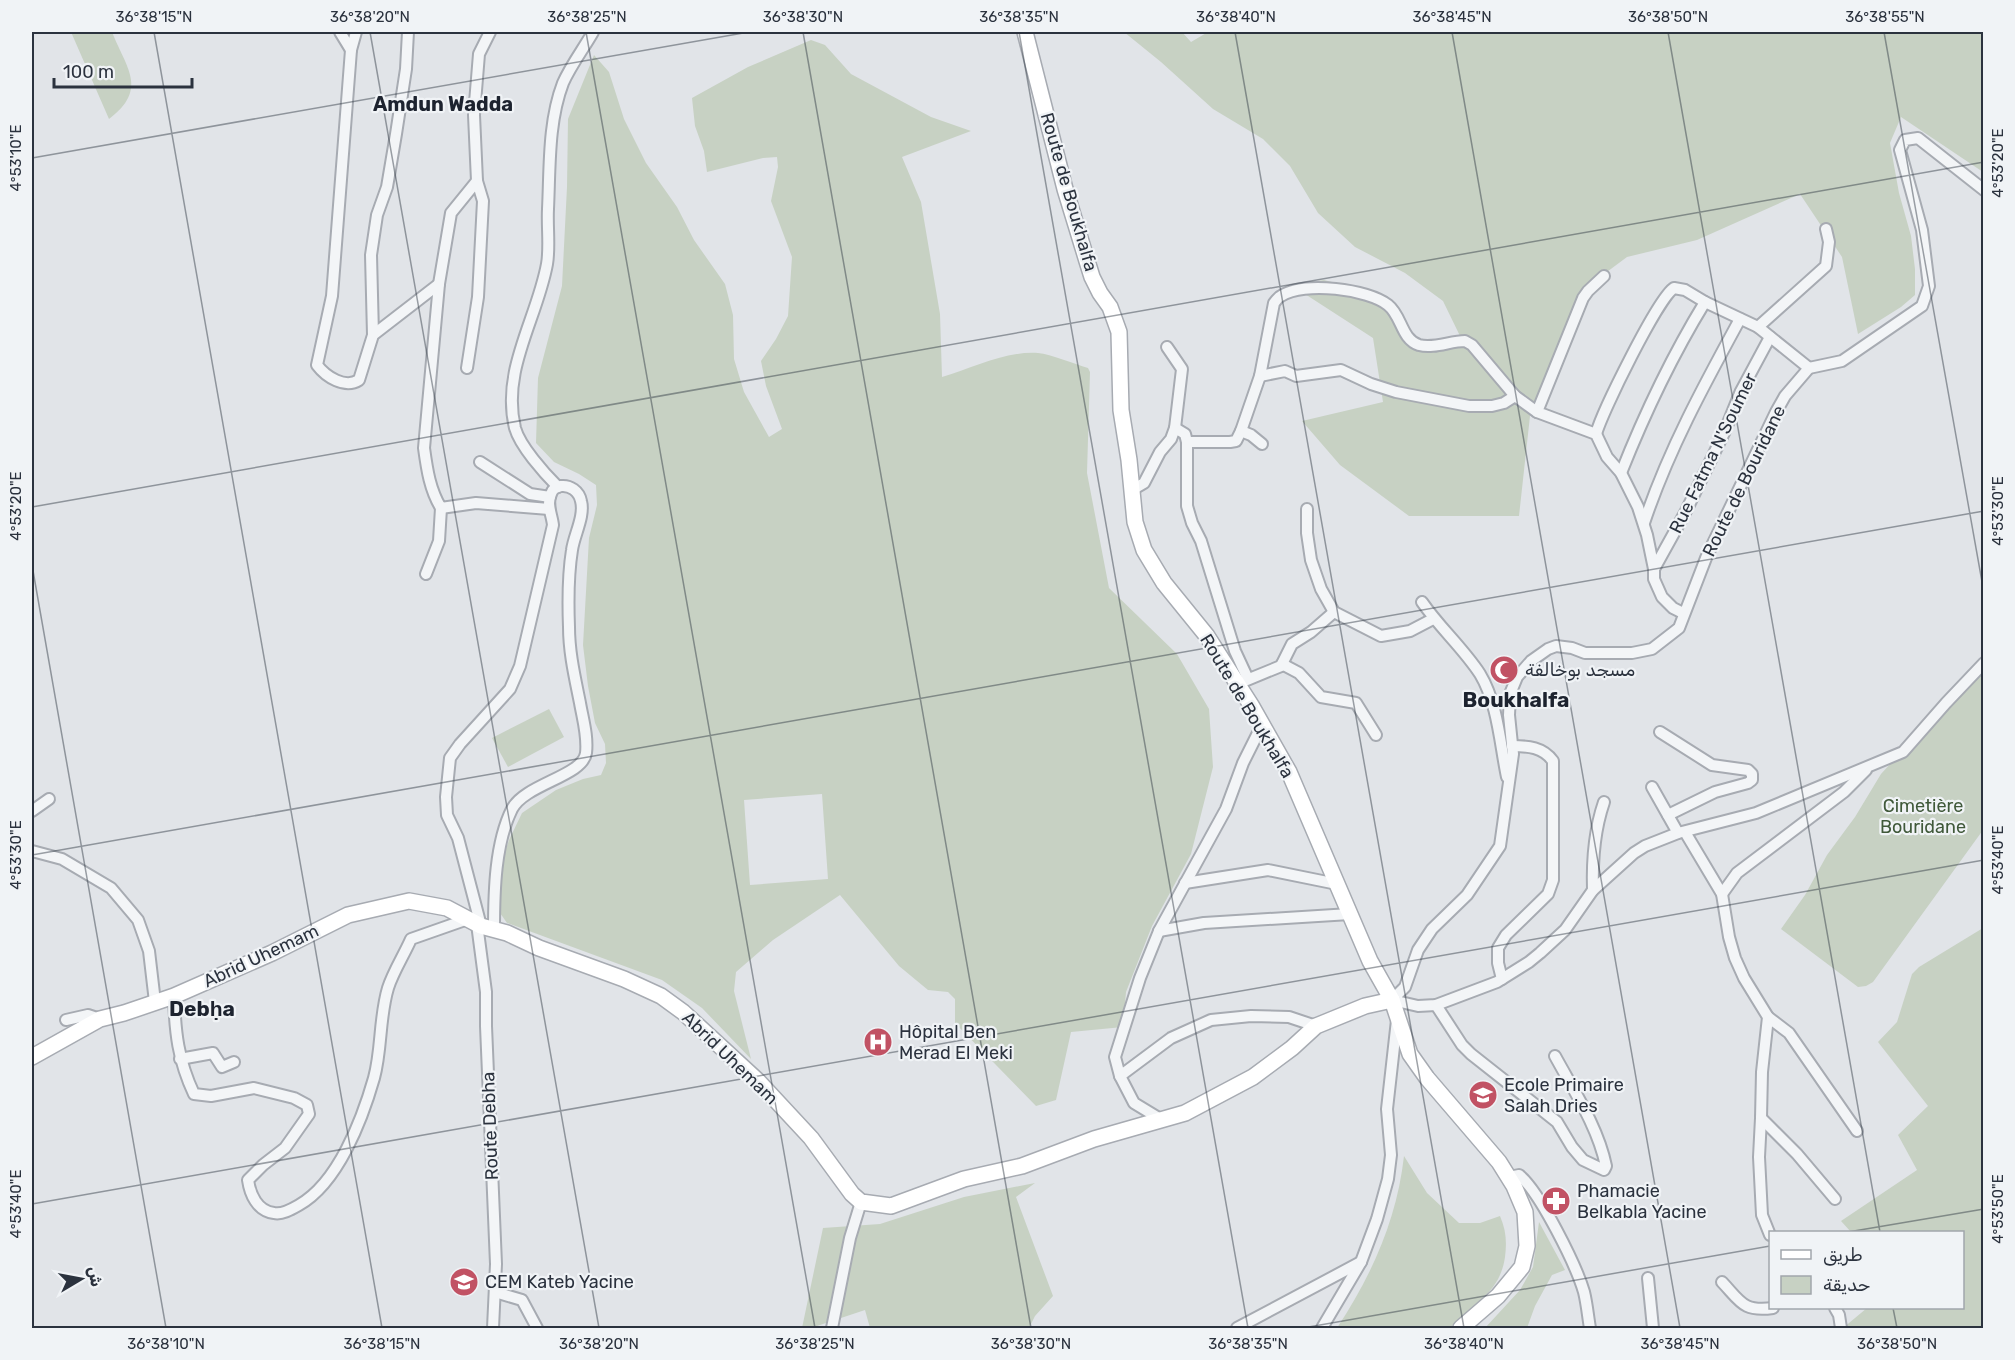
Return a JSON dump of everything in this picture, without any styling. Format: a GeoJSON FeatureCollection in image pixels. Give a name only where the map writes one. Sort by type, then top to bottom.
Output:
{"type":"FeatureCollection","features":[{"type":"Feature","properties":{"kind":"street"},"geometry":{"type":"LineString","coordinates":[[340,32],[351,50]]}},
{"type":"Feature","properties":{"kind":"street"},"geometry":{"type":"LineString","coordinates":[[356,32],[351,50],[332,296],[317,365],[323,373],[346,384],[359,380],[373,335],[370,255],[377,215],[387,187],[406,69],[408,32]]}},
{"type":"Feature","properties":{"kind":"street"},"geometry":{"type":"LineString","coordinates":[[467,368],[478,297],[483,201],[477,181],[474,115],[479,54],[490,32]]}},
{"type":"Feature","properties":{"kind":"street"},"geometry":{"type":"LineString","coordinates":[[558,487],[538,467],[516,429],[512,393],[515,366],[540,295],[548,261],[548,206],[554,119],[564,83],[593,32]]}},
{"type":"Feature","properties":{"kind":"street","name":"Route de Boukhalfa"},"geometry":{"type":"LineString","coordinates":[[1025,32],[1065,189],[1087,261],[1096,285],[1110,307],[1119,332],[1120,402],[1139,536],[1149,560],[1164,583],[1243,682],[1262,725],[1288,772],[1371,961],[1395,1007],[1410,1054],[1492,1152],[1520,1198],[1527,1224],[1527,1246],[1522,1268],[1498,1296],[1475,1314],[1461,1329]]}},
{"type":"Feature","properties":{"kind":"street"},"geometry":{"type":"LineString","coordinates":[[1683,613],[1673,608],[1662,597],[1654,579],[1644,523],[1621,473],[1607,457],[1596,434],[1600,420],[1628,364],[1669,291],[1674,288],[1685,290],[1758,327],[1809,368],[1842,361],[1922,306],[1929,286],[1922,230],[1900,150],[1905,140],[1918,138],[1983,190]]}},
{"type":"Feature","properties":{"kind":"street"},"geometry":{"type":"LineString","coordinates":[[426,574],[439,541],[441,508],[433,496],[424,448],[439,284],[451,213],[477,181]]}},
{"type":"Feature","properties":{"kind":"street"},"geometry":{"type":"LineString","coordinates":[[1758,327],[1826,266],[1829,242],[1826,229]]}},
{"type":"Feature","properties":{"kind":"street"},"geometry":{"type":"LineString","coordinates":[[1538,412],[1583,298],[1587,291],[1604,276]]}},
{"type":"Feature","properties":{"kind":"street"},"geometry":{"type":"LineString","coordinates":[[373,335],[439,284]]}},
{"type":"Feature","properties":{"kind":"street"},"geometry":{"type":"LineString","coordinates":[[1187,442],[1236,441],[1260,376],[1275,303],[1281,296],[1305,288],[1330,288],[1365,294],[1386,303],[1394,311],[1407,337],[1418,344],[1431,346],[1465,341],[1472,345],[1515,396],[1538,412],[1596,434]]}},
{"type":"Feature","properties":{"kind":"street"},"geometry":{"type":"LineString","coordinates":[[1621,473],[1684,337],[1705,302]]}},
{"type":"Feature","properties":{"kind":"street"},"geometry":{"type":"LineString","coordinates":[[1644,523],[1657,482],[1690,411],[1740,319]]}},
{"type":"Feature","properties":{"kind":"street","name":"Rue Fatma N'Soumer"},"geometry":{"type":"LineString","coordinates":[[1654,569],[1685,513],[1770,337]]}},
{"type":"Feature","properties":{"kind":"street"},"geometry":{"type":"LineString","coordinates":[[1132,490],[1144,483],[1160,452],[1171,439],[1175,428],[1182,369],[1167,347]]}},
{"type":"Feature","properties":{"kind":"street","name":"Route de Bouridane"},"geometry":{"type":"LineString","coordinates":[[1512,746],[1509,715],[1510,694],[1517,677],[1536,657],[1548,649],[1564,647],[1585,653],[1601,654],[1632,653],[1652,649],[1679,628],[1683,613],[1720,527],[1776,412],[1785,396],[1809,368]]}},
{"type":"Feature","properties":{"kind":"street"},"geometry":{"type":"LineString","coordinates":[[1260,376],[1285,371],[1296,376],[1341,370],[1371,384],[1396,392],[1469,406],[1492,406],[1504,403],[1515,396]]}},
{"type":"Feature","properties":{"kind":"street"},"geometry":{"type":"LineString","coordinates":[[1175,428],[1185,434],[1187,442],[1186,506],[1201,541],[1243,682],[1281,666],[1292,644],[1311,632],[1334,612]]}},
{"type":"Feature","properties":{"kind":"street"},"geometry":{"type":"LineString","coordinates":[[1241,431],[1251,435],[1262,444]]}},
{"type":"Feature","properties":{"kind":"street"},"geometry":{"type":"LineString","coordinates":[[480,462],[530,494],[549,497]]}},
{"type":"Feature","properties":{"kind":"street"},"geometry":{"type":"LineString","coordinates":[[558,487],[571,488],[577,492],[581,501],[581,511],[572,548],[568,587],[568,630],[573,672],[587,740],[586,756],[575,769],[526,794],[513,807],[498,861],[494,888],[480,925],[459,838],[447,815],[446,797],[450,758],[510,689],[520,666],[553,525],[549,497],[558,487]]}},
{"type":"Feature","properties":{"kind":"street"},"geometry":{"type":"LineString","coordinates":[[441,508],[476,503],[549,509]]}},
{"type":"Feature","properties":{"kind":"street"},"geometry":{"type":"LineString","coordinates":[[1307,509],[1307,533],[1311,560],[1321,589],[1334,612],[1381,636],[1410,631],[1434,619]]}},
{"type":"Feature","properties":{"kind":"street"},"geometry":{"type":"LineString","coordinates":[[1422,602],[1482,677],[1496,718],[1508,786]]}},
{"type":"Feature","properties":{"kind":"street"},"geometry":{"type":"LineString","coordinates":[[832,1329],[850,1238],[861,1202],[891,1206],[964,1179],[1022,1166],[1094,1139],[1193,1110],[1253,1077],[1292,1048],[1316,1026],[1356,1009],[1436,1005],[1497,982],[1529,962],[1564,930],[1593,890],[1634,853],[1660,839],[1756,813],[1903,752],[1983,663]]}},
{"type":"Feature","properties":{"kind":"street"},"geometry":{"type":"LineString","coordinates":[[1282,664],[1299,672],[1321,697],[1356,703],[1376,735]]}},
{"type":"Feature","properties":{"kind":"street"},"geometry":{"type":"LineString","coordinates":[[1162,1120],[1134,1103],[1120,1076],[1115,1057],[1140,978],[1159,931],[1226,809],[1243,763],[1262,725]]}},
{"type":"Feature","properties":{"kind":"street"},"geometry":{"type":"LineString","coordinates":[[1659,732],[1712,765],[1748,770],[1752,774],[1752,780],[1748,783],[1715,792],[1668,815]]}},
{"type":"Feature","properties":{"kind":"street"},"geometry":{"type":"LineString","coordinates":[[1322,1329],[1361,1262],[1377,1219],[1388,1179],[1391,1155],[1387,1109],[1395,1007],[1418,950],[1432,929],[1467,895],[1500,846],[1513,754],[1512,746],[1538,749],[1548,754],[1553,761],[1552,880],[1548,894],[1506,935],[1498,948],[1498,963],[1502,978]]}},
{"type":"Feature","properties":{"kind":"street"},"geometry":{"type":"LineString","coordinates":[[1722,894],[1737,873],[1845,792],[1870,766]]}},
{"type":"Feature","properties":{"kind":"street"},"geometry":{"type":"LineString","coordinates":[[1652,787],[1668,815],[1722,894],[1729,937],[1744,978],[1768,1017],[1789,1034],[1857,1131]]}},
{"type":"Feature","properties":{"kind":"street"},"geometry":{"type":"LineString","coordinates":[[32,810],[49,799]]}},
{"type":"Feature","properties":{"kind":"street"},"geometry":{"type":"LineString","coordinates":[[1593,890],[1592,858],[1597,821],[1604,802]]}},
{"type":"Feature","properties":{"kind":"street"},"geometry":{"type":"LineString","coordinates":[[32,851],[62,859],[111,888],[138,920],[149,951],[155,1002]]}},
{"type":"Feature","properties":{"kind":"street"},"geometry":{"type":"LineString","coordinates":[[1185,882],[1268,870],[1337,884]]}},
{"type":"Feature","properties":{"kind":"street","name":"Abrid Uhemam"},"geometry":{"type":"LineString","coordinates":[[32,1057],[100,1019],[174,996],[272,953],[348,915],[409,901],[447,908],[480,925],[624,979],[661,996],[683,1012],[759,1082],[811,1138],[852,1194],[861,1202]]}},
{"type":"Feature","properties":{"kind":"street"},"geometry":{"type":"LineString","coordinates":[[1159,931],[1204,923],[1350,914]]}},
{"type":"Feature","properties":{"kind":"street"},"geometry":{"type":"LineString","coordinates":[[174,996],[175,1027],[180,1059],[194,1094],[211,1096],[254,1088],[294,1098],[307,1105],[309,1114],[285,1148],[248,1180],[250,1193],[258,1206],[274,1213],[290,1210],[311,1198],[328,1180],[345,1152],[374,1078],[388,988],[411,939],[480,925]]}},
{"type":"Feature","properties":{"kind":"street","name":"Route Debha"},"geometry":{"type":"LineString","coordinates":[[480,925],[486,992],[495,1253],[493,1329]]}},
{"type":"Feature","properties":{"kind":"street"},"geometry":{"type":"LineString","coordinates":[[1436,1005],[1462,1046],[1557,1122],[1583,1160],[1604,1170],[1606,1166],[1603,1150],[1556,1056]]}},
{"type":"Feature","properties":{"kind":"street"},"geometry":{"type":"LineString","coordinates":[[66,1020],[88,1015],[100,1019]]}},
{"type":"Feature","properties":{"kind":"street"},"geometry":{"type":"LineString","coordinates":[[1120,1076],[1171,1038],[1211,1020],[1251,1016],[1289,1017],[1316,1026]]}},
{"type":"Feature","properties":{"kind":"street"},"geometry":{"type":"LineString","coordinates":[[1768,1017],[1762,1072],[1758,1156],[1762,1215],[1769,1232]]}},
{"type":"Feature","properties":{"kind":"street"},"geometry":{"type":"LineString","coordinates":[[180,1059],[213,1053],[222,1067],[234,1062]]}},
{"type":"Feature","properties":{"kind":"street"},"geometry":{"type":"LineString","coordinates":[[1761,1119],[1797,1154],[1835,1199]]}},
{"type":"Feature","properties":{"kind":"street"},"geometry":{"type":"LineString","coordinates":[[1509,1177],[1520,1175],[1529,1183],[1556,1228],[1584,1293],[1589,1327]]}},
{"type":"Feature","properties":{"kind":"street"},"geometry":{"type":"LineString","coordinates":[[1237,1329],[1361,1262]]}},
{"type":"Feature","properties":{"kind":"street"},"geometry":{"type":"LineString","coordinates":[[1648,1278],[1653,1329]]}},
{"type":"Feature","properties":{"kind":"street"},"geometry":{"type":"LineString","coordinates":[[1722,1282],[1745,1306],[1752,1309],[1769,1308]]}},
{"type":"Feature","properties":{"kind":"street"},"geometry":{"type":"LineString","coordinates":[[495,1292],[522,1300],[537,1329]]}},
{"type":"Feature","properties":{"kind":"street"},"geometry":{"type":"LineString","coordinates":[[1836,1309],[1839,1315],[1840,1329]]}},
{"type":"Feature","properties":{"kind":"green space"},"geometry":{"type":"Polygon","coordinates":[[[71,32],[112,32],[128,67],[131,88],[128,98],[109,119],[71,32]]]}},
{"type":"Feature","properties":{"kind":"green space"},"geometry":{"type":"Polygon","coordinates":[[[1124,32],[1182,32],[1191,42],[1208,32],[1983,32],[1983,172],[1901,117],[1890,143],[1899,193],[1911,236],[1915,295],[1901,307],[1858,334],[1842,257],[1800,194],[1697,240],[1627,257],[1584,289],[1567,324],[1530,416],[1519,516],[1409,516],[1340,465],[1302,421],[1383,402],[1373,338],[1291,285],[1324,280],[1387,296],[1398,306],[1409,331],[1422,342],[1460,336],[1443,301],[1405,273],[1355,247],[1318,213],[1290,166],[1263,139],[1213,109],[1124,32]]]}},
{"type":"Feature","properties":{"kind":"green space"},"geometry":{"type":"Polygon","coordinates":[[[811,40],[825,45],[851,74],[931,117],[971,131],[902,157],[921,202],[940,314],[942,377],[1001,357],[1025,353],[1056,357],[1088,368],[1090,372],[1087,473],[1109,588],[1177,654],[1209,709],[1213,767],[1191,854],[1152,926],[1126,992],[1123,1027],[1071,1032],[1056,1100],[1036,1106],[955,1023],[955,999],[948,992],[928,990],[899,966],[840,895],[773,940],[736,972],[734,991],[751,1059],[702,1008],[662,980],[507,923],[498,910],[504,855],[522,813],[556,790],[583,779],[601,775],[606,763],[605,744],[595,723],[583,645],[589,538],[597,505],[596,485],[554,462],[536,443],[538,378],[562,286],[568,119],[594,55],[609,72],[624,119],[646,163],[677,207],[694,240],[725,284],[733,315],[734,359],[744,392],[769,437],[782,429],[766,386],[761,361],[788,316],[792,257],[771,201],[778,167],[777,157],[763,158],[707,172],[704,151],[695,126],[692,98],[748,67],[811,40]],[[822,794],[744,800],[750,885],[828,879],[822,794]]]}},
{"type":"Feature","properties":{"kind":"green space","name":"Cimetière Bouridane"},"geometry":{"type":"Polygon","coordinates":[[[1983,663],[1983,830],[1873,982],[1858,987],[1781,929],[1881,774],[1983,663]]]}},
{"type":"Feature","properties":{"kind":"green space"},"geometry":{"type":"Polygon","coordinates":[[[549,709],[564,737],[508,767],[492,738],[549,709]]]}},
{"type":"Feature","properties":{"kind":"green space"},"geometry":{"type":"Polygon","coordinates":[[[1983,928],[1983,1328],[1843,1328],[1866,1309],[1964,1309],[1964,1231],[1850,1231],[1841,1221],[1917,1170],[1898,1135],[1928,1106],[1878,1042],[1897,1022],[1912,974],[1919,967],[1983,928]]]}},
{"type":"Feature","properties":{"kind":"green space"},"geometry":{"type":"Polygon","coordinates":[[[1404,1156],[1427,1193],[1459,1223],[1480,1223],[1500,1216],[1506,1241],[1505,1257],[1498,1280],[1484,1297],[1450,1328],[1337,1328],[1361,1288],[1381,1246],[1396,1202],[1404,1156]]]}},
{"type":"Feature","properties":{"kind":"green space"},"geometry":{"type":"Polygon","coordinates":[[[1035,1183],[1016,1197],[1053,1296],[1035,1316],[1029,1328],[870,1328],[865,1310],[811,1328],[802,1328],[823,1228],[880,1224],[964,1197],[1035,1183]]]}},
{"type":"Feature","properties":{"kind":"green space"},"geometry":{"type":"Polygon","coordinates":[[[1539,1222],[1565,1270],[1552,1275],[1535,1306],[1527,1328],[1485,1328],[1520,1290],[1533,1267],[1539,1222]]]}},
{"type":"Feature","properties":{"kind":"place","name":"مسجد بوخالفة"},"geometry":{"type":"Point","coordinates":[1504,670]}},
{"type":"Feature","properties":{"kind":"place","name":"Hôpital Ben Merad El Meki"},"geometry":{"type":"Point","coordinates":[878,1042]}},
{"type":"Feature","properties":{"kind":"place","name":"Ecole Primaire Salah Dries"},"geometry":{"type":"Point","coordinates":[1483,1095]}},
{"type":"Feature","properties":{"kind":"place","name":"Phamacie Belkabla Yacine"},"geometry":{"type":"Point","coordinates":[1556,1201]}},
{"type":"Feature","properties":{"kind":"place","name":"CEM Kateb Yacine"},"geometry":{"type":"Point","coordinates":[464,1282]}},
{"type":"Feature","properties":{"kind":"district","name":"Amdun Wadda"},"geometry":{"type":"Point","coordinates":[443,104]}},
{"type":"Feature","properties":{"kind":"district","name":"Boukhalfa"},"geometry":{"type":"Point","coordinates":[1516,700]}},
{"type":"Feature","properties":{"kind":"district","name":"Debḥa"},"geometry":{"type":"Point","coordinates":[202,1009]}}]}
